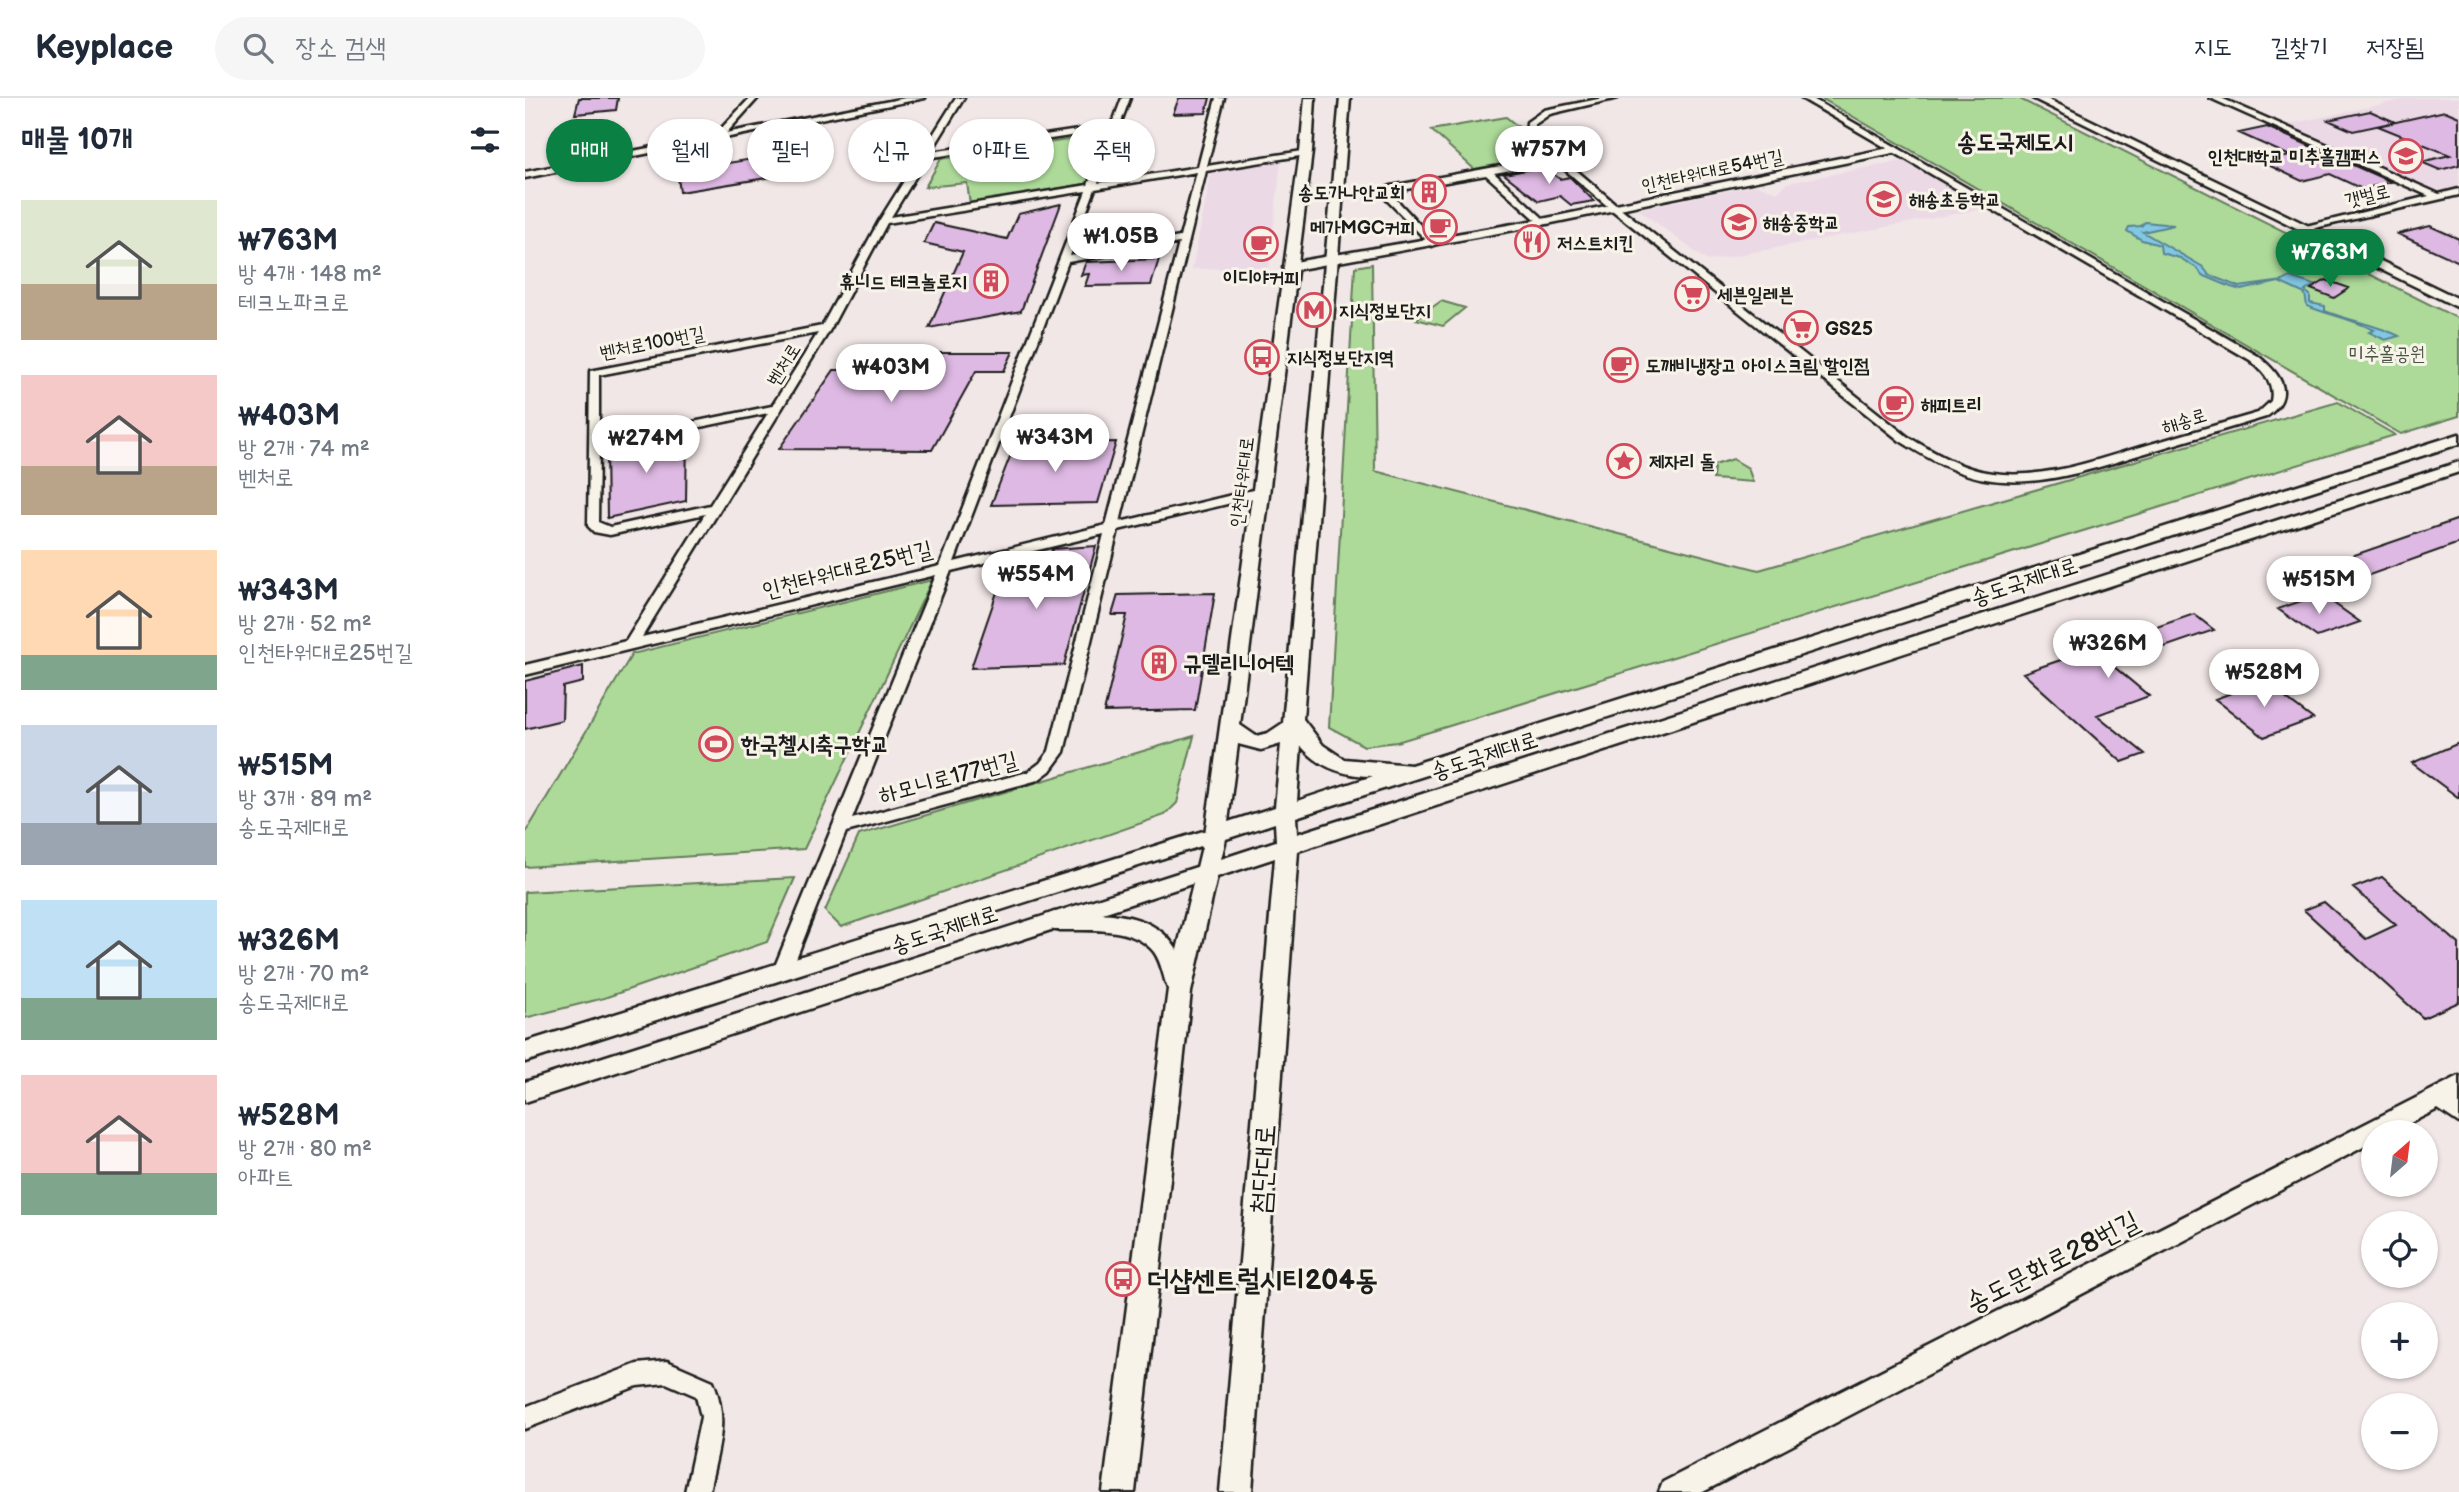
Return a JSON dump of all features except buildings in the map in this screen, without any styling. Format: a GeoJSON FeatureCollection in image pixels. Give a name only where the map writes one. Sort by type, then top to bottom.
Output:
{"type":"FeatureCollection","features":[{"type":"Feature","properties":{"kind":"main road","name":"인천타워대로"},"geometry":{"type":"LineString","coordinates":[[1209,871],[1306,152],[1310,98]]}},
{"type":"Feature","properties":{"kind":"main road"},"geometry":{"type":"LineString","coordinates":[[1287,846],[1285,814],[1292,723],[1345,98]]}},
{"type":"Feature","properties":{"kind":"main road","name":"송도국제대로"},"geometry":{"type":"LineString","coordinates":[[1216,834],[2459,439]]}},
{"type":"Feature","properties":{"kind":"main road","name":"송도국제대로"},"geometry":{"type":"LineString","coordinates":[[1209,871],[2459,467]]}},
{"type":"Feature","properties":{"kind":"main road"},"geometry":{"type":"LineString","coordinates":[[1230,727],[1245,741],[1259,744],[1272,741],[1292,723]]}},
{"type":"Feature","properties":{"kind":"main road"},"geometry":{"type":"LineString","coordinates":[[1292,723],[1307,745],[1322,758],[1338,766],[1357,770],[1430,768]]}},
{"type":"Feature","properties":{"kind":"main road","name":"첨단대로"},"geometry":{"type":"LineString","coordinates":[[1236,1492],[1287,846]]}},
{"type":"Feature","properties":{"kind":"main road"},"geometry":{"type":"LineString","coordinates":[[1119,1492],[1179,992],[1209,871]]}},
{"type":"Feature","properties":{"kind":"main road"},"geometry":{"type":"LineString","coordinates":[[1054,921],[1117,923],[1145,931],[1163,943],[1174,960],[1179,992]]}},
{"type":"Feature","properties":{"kind":"street"},"geometry":{"type":"LineString","coordinates":[[733,120],[754,98]]}},
{"type":"Feature","properties":{"kind":"street"},"geometry":{"type":"LineString","coordinates":[[733,131],[891,98]]}},
{"type":"Feature","properties":{"kind":"street"},"geometry":{"type":"LineString","coordinates":[[733,131],[920,98]]}},
{"type":"Feature","properties":{"kind":"street","name":"벤처로"},"geometry":{"type":"LineString","coordinates":[[935,138],[960,98]]}},
{"type":"Feature","properties":{"kind":"street"},"geometry":{"type":"LineString","coordinates":[[1117,119],[1126,98]]}},
{"type":"Feature","properties":{"kind":"street","name":"하모니로177번길"},"geometry":{"type":"LineString","coordinates":[[840,828],[1033,776],[1045,767],[1056,752],[1220,98]]}},
{"type":"Feature","properties":{"kind":"street"},"geometry":{"type":"LineString","coordinates":[[1614,98],[1555,109],[1534,120],[1529,129],[1530,135],[1615,208]]}},
{"type":"Feature","properties":{"kind":"street","name":"해송로"},"geometry":{"type":"LineString","coordinates":[[1615,208],[1904,439],[1931,457],[1963,471],[2023,480],[2058,476],[2262,415],[2276,404],[2279,391],[2275,377],[2254,358],[1918,161],[1805,98]]}},
{"type":"Feature","properties":{"kind":"street"},"geometry":{"type":"LineString","coordinates":[[2037,98],[2459,304]]}},
{"type":"Feature","properties":{"kind":"street"},"geometry":{"type":"LineString","coordinates":[[2055,98],[2459,293]]}},
{"type":"Feature","properties":{"kind":"street","name":"갯벌로"},"geometry":{"type":"LineString","coordinates":[[2214,98],[2438,197]]}},
{"type":"Feature","properties":{"kind":"street"},"geometry":{"type":"LineString","coordinates":[[935,154],[1068,134]]}},
{"type":"Feature","properties":{"kind":"street"},"geometry":{"type":"LineString","coordinates":[[525,169],[647,147]]}},
{"type":"Feature","properties":{"kind":"street"},"geometry":{"type":"LineString","coordinates":[[525,175],[647,149]]}},
{"type":"Feature","properties":{"kind":"street","name":"인천타워대로54번길"},"geometry":{"type":"LineString","coordinates":[[1289,267],[1615,208],[1894,150]]}},
{"type":"Feature","properties":{"kind":"street"},"geometry":{"type":"LineString","coordinates":[[884,221],[1306,152]]}},
{"type":"Feature","properties":{"kind":"street"},"geometry":{"type":"LineString","coordinates":[[1433,243],[1388,196],[1388,191],[1397,186],[1557,159]]}},
{"type":"Feature","properties":{"kind":"street"},"geometry":{"type":"LineString","coordinates":[[1487,171],[1542,222]]}},
{"type":"Feature","properties":{"kind":"street","name":"벤처로"},"geometry":{"type":"LineString","coordinates":[[631,645],[826,328],[908,182]]}},
{"type":"Feature","properties":{"kind":"street"},"geometry":{"type":"LineString","coordinates":[[782,971],[946,566],[1039,321],[1067,259],[1094,182]]}},
{"type":"Feature","properties":{"kind":"street","name":"갯벌로"},"geometry":{"type":"LineString","coordinates":[[2305,229],[2459,192]]}},
{"type":"Feature","properties":{"kind":"street"},"geometry":{"type":"LineString","coordinates":[[1067,259],[1184,239]]}},
{"type":"Feature","properties":{"kind":"street","name":"벤처로100번길"},"geometry":{"type":"LineString","coordinates":[[715,508],[625,529],[599,529],[592,523],[593,373],[826,328]]}},
{"type":"Feature","properties":{"kind":"street"},"geometry":{"type":"LineString","coordinates":[[593,446],[777,408]]}},
{"type":"Feature","properties":{"kind":"street","name":"인천타워대로25번길"},"geometry":{"type":"LineString","coordinates":[[525,670],[1111,526],[1261,492]]}},
{"type":"Feature","properties":{"kind":"street","name":"송도국제대로"},"geometry":{"type":"LineString","coordinates":[[525,1052],[1216,834]]}},
{"type":"Feature","properties":{"kind":"street","name":"송도국제대로"},"geometry":{"type":"LineString","coordinates":[[525,1092],[1209,871]]}},
{"type":"Feature","properties":{"kind":"street","name":"송도문화로28번길"},"geometry":{"type":"LineString","coordinates":[[1673,1492],[2453,1098]]}},
{"type":"Feature","properties":{"kind":"street"},"geometry":{"type":"LineString","coordinates":[[525,1418],[637,1376],[667,1373],[705,1389],[712,1417],[697,1492]]}},
{"type":"Feature","properties":{"kind":"shaded area","name":"인천대학교 미추홀캠퍼스"},"geometry":{"type":"Polygon","coordinates":[[[2411,98],[2459,98],[2459,188],[2446,191],[2425,188],[2284,125],[2411,98]]]}},
{"type":"Feature","properties":{"kind":"shaded area"},"geometry":{"type":"Polygon","coordinates":[[[1281,161],[1269,268],[1192,269],[1212,169],[1281,161]]]}},
{"type":"Feature","properties":{"kind":"shaded area"},"geometry":{"type":"Polygon","coordinates":[[[1900,161],[1910,162],[1992,207],[1707,261],[1638,209],[1757,185],[1778,192],[1787,183],[1900,161]]]}},
{"type":"Feature","properties":{"kind":"green space","name":"미추홀공원"},"geometry":{"type":"Polygon","coordinates":[[[1821,98],[2018,98],[2459,319],[2459,416],[2401,434],[1821,98]]]}},
{"type":"Feature","properties":{"kind":"green space"},"geometry":{"type":"Polygon","coordinates":[[[1506,117],[1521,129],[1515,131],[1545,156],[1474,169],[1431,130],[1506,117]]]}},
{"type":"Feature","properties":{"kind":"green space"},"geometry":{"type":"Polygon","coordinates":[[[1068,140],[1068,182],[1090,183],[970,204],[967,183],[925,187],[928,182],[935,182],[935,170],[941,159],[949,158],[949,182],[1054,182],[1054,142],[1068,140]]]}},
{"type":"Feature","properties":{"kind":"green space"},"geometry":{"type":"Polygon","coordinates":[[[1372,264],[1375,471],[1759,570],[2338,402],[2395,435],[1397,742],[1364,746],[1329,727],[1355,267],[1372,264]]]}},
{"type":"Feature","properties":{"kind":"green space"},"geometry":{"type":"Polygon","coordinates":[[[1441,301],[1465,308],[1443,326],[1416,319],[1441,301]]]}},
{"type":"Feature","properties":{"kind":"green space"},"geometry":{"type":"Polygon","coordinates":[[[1733,459],[1748,468],[1753,482],[1713,479],[1714,465],[1733,459]]]}},
{"type":"Feature","properties":{"kind":"green space","name":"한국첼시축구학교"},"geometry":{"type":"Polygon","coordinates":[[[932,580],[804,849],[525,867],[525,834],[632,654],[932,580]]]}},
{"type":"Feature","properties":{"kind":"green space"},"geometry":{"type":"Polygon","coordinates":[[[1194,736],[1177,803],[1165,815],[841,927],[825,911],[859,835],[1194,736]]]}},
{"type":"Feature","properties":{"kind":"green space"},"geometry":{"type":"Polygon","coordinates":[[[795,878],[767,942],[604,998],[525,1018],[525,892],[795,878]]]}},
{"type":"Feature","properties":{"kind":"water"},"geometry":{"type":"Polygon","coordinates":[[[2145,222],[2174,225],[2143,232],[2203,267],[2209,275],[2239,287],[2283,281],[2290,277],[2314,285],[2305,291],[2310,295],[2310,303],[2325,306],[2325,311],[2399,336],[2385,340],[2369,332],[2374,330],[2366,326],[2307,306],[2305,294],[2279,282],[2241,290],[2202,275],[2198,269],[2180,258],[2161,253],[2160,245],[2142,240],[2127,231],[2129,227],[2141,226],[2145,222]]]}},
{"type":"Feature","properties":{"kind":"place","name":"인천대학교 미추홀캠퍼스"},"geometry":{"type":"Point","coordinates":[2406,156]}},
{"type":"Feature","properties":{"kind":"place","name":"송도가나안교회"},"geometry":{"type":"Point","coordinates":[1429,192]}},
{"type":"Feature","properties":{"kind":"place","name":"해송초등학교"},"geometry":{"type":"Point","coordinates":[1884,199]}},
{"type":"Feature","properties":{"kind":"place","name":"해송중학교"},"geometry":{"type":"Point","coordinates":[1739,222]}},
{"type":"Feature","properties":{"kind":"place","name":"메가MGC커피"},"geometry":{"type":"Point","coordinates":[1440,227]}},
{"type":"Feature","properties":{"kind":"place","name":"저스트치킨"},"geometry":{"type":"Point","coordinates":[1532,242]}},
{"type":"Feature","properties":{"kind":"place","name":"이디야커피"},"geometry":{"type":"Point","coordinates":[1261,244]}},
{"type":"Feature","properties":{"kind":"place","name":"휴니드 테크놀로지"},"geometry":{"type":"Point","coordinates":[991,281]}},
{"type":"Feature","properties":{"kind":"place","name":"세븐일레븐"},"geometry":{"type":"Point","coordinates":[1692,294]}},
{"type":"Feature","properties":{"kind":"place","name":"지식정보단지"},"geometry":{"type":"Point","coordinates":[1314,310]}},
{"type":"Feature","properties":{"kind":"place","name":"GS25"},"geometry":{"type":"Point","coordinates":[1801,328]}},
{"type":"Feature","properties":{"kind":"place","name":"지식정보단지역"},"geometry":{"type":"Point","coordinates":[1262,357]}},
{"type":"Feature","properties":{"kind":"place","name":"도깨비냉장고 아이스크림 할인점"},"geometry":{"type":"Point","coordinates":[1621,365]}},
{"type":"Feature","properties":{"kind":"place","name":"해피트리"},"geometry":{"type":"Point","coordinates":[1896,404]}},
{"type":"Feature","properties":{"kind":"place","name":"제자리 돌"},"geometry":{"type":"Point","coordinates":[1624,461]}},
{"type":"Feature","properties":{"kind":"place","name":"규델리니어텍"},"geometry":{"type":"Point","coordinates":[1159,663]}},
{"type":"Feature","properties":{"kind":"place","name":"한국첼시축구학교"},"geometry":{"type":"Point","coordinates":[716,744]}},
{"type":"Feature","properties":{"kind":"place","name":"더샵센트럴시티204동"},"geometry":{"type":"Point","coordinates":[1123,1279]}},
{"type":"Feature","properties":{"kind":"district","name":"송도국제도시"},"geometry":{"type":"Point","coordinates":[2015,142]}}]}
